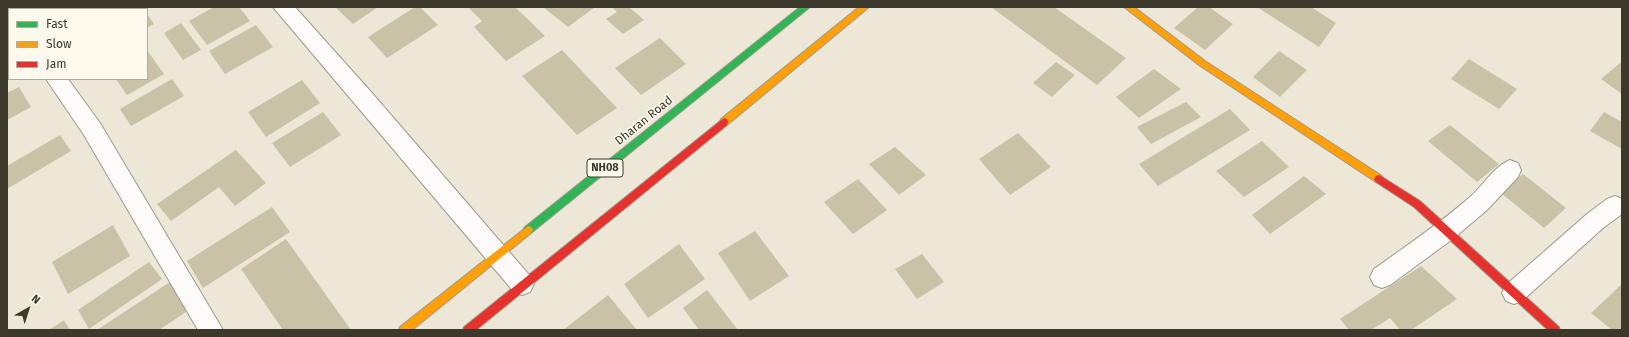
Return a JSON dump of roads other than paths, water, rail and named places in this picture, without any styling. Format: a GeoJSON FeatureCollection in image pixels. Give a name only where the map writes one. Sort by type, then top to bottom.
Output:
{"type":"FeatureCollection","features":[{"type":"Feature","properties":{"kind":"main road","name":"Dharan Road"},"geometry":{"type":"LineString","coordinates":[[404,330],[806,7]]}},
{"type":"Feature","properties":{"kind":"main road"},"geometry":{"type":"LineString","coordinates":[[468,330],[522,284],[865,7]]}},
{"type":"Feature","properties":{"kind":"main road"},"geometry":{"type":"LineString","coordinates":[[1128,7],[1202,63],[1417,204],[1555,330]]}},
{"type":"Feature","properties":{"kind":"street"},"geometry":{"type":"LineString","coordinates":[[283,7],[365,100],[522,284]]}},
{"type":"Feature","properties":{"kind":"street"},"geometry":{"type":"LineString","coordinates":[[57,80],[92,129],[211,330]]}},
{"type":"Feature","properties":{"kind":"street"},"geometry":{"type":"LineString","coordinates":[[1382,277],[1446,232],[1479,203],[1510,170]]}},
{"type":"Feature","properties":{"kind":"street"},"geometry":{"type":"LineString","coordinates":[[1514,293],[1615,206]]}}]}
